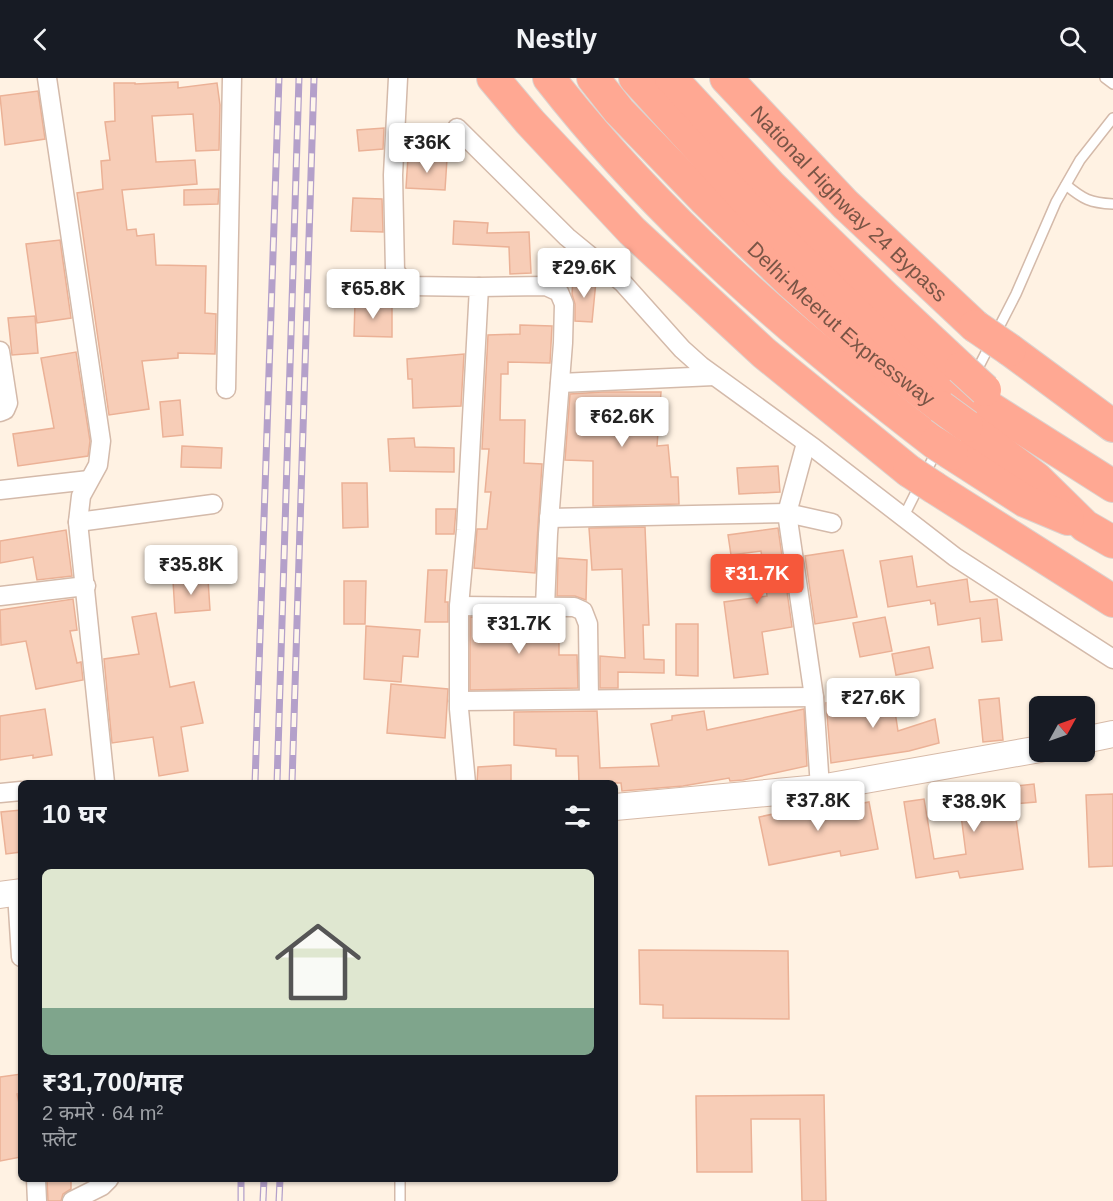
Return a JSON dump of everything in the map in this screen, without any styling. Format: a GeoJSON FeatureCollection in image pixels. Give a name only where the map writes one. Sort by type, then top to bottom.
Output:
{"type":"FeatureCollection","features":[{"type":"Feature","properties":{"kind":"highway"},"geometry":{"type":"LineString","coordinates":[[494,78],[530,122],[632,231],[765,352],[909,471],[1113,601]]}},
{"type":"Feature","properties":{"kind":"highway"},"geometry":{"type":"LineString","coordinates":[[549,78],[641,185],[736,281],[847,376],[1034,434],[1113,486]]}},
{"type":"Feature","properties":{"kind":"highway","name":"Delhi-Meerut Expressway"},"geometry":{"type":"LineString","coordinates":[[593,78],[620,111],[704,199],[789,281],[866,350],[957,411],[1036,478],[1085,526],[1113,542]]}},
{"type":"Feature","properties":{"kind":"highway","name":"Delhi-Meerut Expressway"},"geometry":{"type":"LineString","coordinates":[[635,78],[756,211],[906,349],[957,411]]}},
{"type":"Feature","properties":{"kind":"highway"},"geometry":{"type":"LineString","coordinates":[[671,78],[772,187],[885,297],[957,411]]}},
{"type":"Feature","properties":{"kind":"highway","name":"National Highway 24 Bypass"},"geometry":{"type":"LineString","coordinates":[[726,78],[845,204],[975,326],[1113,426]]}},
{"type":"Feature","properties":{"kind":"street"},"geometry":{"type":"LineString","coordinates":[[47,78],[101,441],[98,465],[81,496],[78,522],[86,586],[99,780]]}},
{"type":"Feature","properties":{"kind":"street"},"geometry":{"type":"LineString","coordinates":[[226,389],[232,78]]}},
{"type":"Feature","properties":{"kind":"street"},"geometry":{"type":"LineString","coordinates":[[398,78],[393,175],[395,271],[402,280],[412,286],[546,286],[559,292],[564,304],[545,607]]}},
{"type":"Feature","properties":{"kind":"street"},"geometry":{"type":"LineString","coordinates":[[457,128],[567,237],[623,283],[682,349],[714,376],[955,557],[1113,658]]}},
{"type":"Feature","properties":{"kind":"street"},"geometry":{"type":"LineString","coordinates":[[466,780],[459,701],[459,606],[466,530],[479,287]]}},
{"type":"Feature","properties":{"kind":"street"},"geometry":{"type":"LineString","coordinates":[[0,351],[8,403],[0,412]]}},
{"type":"Feature","properties":{"kind":"street"},"geometry":{"type":"LineString","coordinates":[[560,383],[714,376]]}},
{"type":"Feature","properties":{"kind":"street"},"geometry":{"type":"LineString","coordinates":[[806,443],[787,513],[814,697],[820,788]]}},
{"type":"Feature","properties":{"kind":"street"},"geometry":{"type":"LineString","coordinates":[[0,490],[89,480]]}},
{"type":"Feature","properties":{"kind":"street"},"geometry":{"type":"LineString","coordinates":[[78,522],[213,504]]}},
{"type":"Feature","properties":{"kind":"street"},"geometry":{"type":"LineString","coordinates":[[549,518],[787,513],[832,523]]}},
{"type":"Feature","properties":{"kind":"street"},"geometry":{"type":"LineString","coordinates":[[0,596],[86,586]]}},
{"type":"Feature","properties":{"kind":"street"},"geometry":{"type":"LineString","coordinates":[[459,606],[574,607],[583,611],[588,624],[589,699]]}},
{"type":"Feature","properties":{"kind":"street"},"geometry":{"type":"LineString","coordinates":[[459,701],[814,697]]}},
{"type":"Feature","properties":{"kind":"street"},"geometry":{"type":"LineString","coordinates":[[1095,738],[1113,734]]}},
{"type":"Feature","properties":{"kind":"street"},"geometry":{"type":"LineString","coordinates":[[618,807],[820,788],[1029,751]]}},
{"type":"Feature","properties":{"kind":"street"},"geometry":{"type":"LineString","coordinates":[[0,793],[18,791]]}},
{"type":"Feature","properties":{"kind":"street"},"geometry":{"type":"LineString","coordinates":[[13,893],[18,933]]}},
{"type":"Feature","properties":{"kind":"street"},"geometry":{"type":"LineString","coordinates":[[36,1182],[37,1201]]}},
{"type":"Feature","properties":{"kind":"street"},"geometry":{"type":"LineString","coordinates":[[72,1201],[106,1182]]}},
{"type":"Feature","properties":{"kind":"lane"},"geometry":{"type":"LineString","coordinates":[[1105,78],[1113,84]]}},
{"type":"Feature","properties":{"kind":"lane"},"geometry":{"type":"LineString","coordinates":[[903,518],[1016,294],[1056,202],[1080,160],[1113,118]]}},
{"type":"Feature","properties":{"kind":"lane"},"geometry":{"type":"LineString","coordinates":[[1066,184],[1082,199],[1113,204]]}},
{"type":"Feature","properties":{"kind":"lane"},"geometry":{"type":"LineString","coordinates":[[400,1182],[400,1201]]}},
{"type":"Feature","properties":{"kind":"building"},"geometry":{"type":"Polygon","coordinates":[[[178,82],[178,88],[217,83],[220,105],[219,150],[196,151],[193,114],[152,116],[156,162],[195,160],[197,184],[122,190],[127,230],[136,229],[137,236],[154,234],[156,265],[206,266],[205,313],[216,314],[215,354],[178,353],[178,358],[142,361],[149,409],[109,415],[77,193],[103,189],[101,161],[110,160],[105,122],[115,121],[114,83],[178,82]]]}},
{"type":"Feature","properties":{"kind":"building"},"geometry":{"type":"Polygon","coordinates":[[[38,91],[45,139],[5,145],[0,96],[38,91]]]}},
{"type":"Feature","properties":{"kind":"building"},"geometry":{"type":"Polygon","coordinates":[[[384,128],[383,149],[359,151],[357,130],[384,128]]]}},
{"type":"Feature","properties":{"kind":"building"},"geometry":{"type":"Polygon","coordinates":[[[408,157],[447,159],[445,190],[406,188],[408,157]]]}},
{"type":"Feature","properties":{"kind":"building"},"geometry":{"type":"Polygon","coordinates":[[[219,189],[218,204],[184,205],[184,190],[219,189]]]}},
{"type":"Feature","properties":{"kind":"building"},"geometry":{"type":"Polygon","coordinates":[[[353,198],[382,199],[383,232],[351,231],[353,198]]]}},
{"type":"Feature","properties":{"kind":"building"},"geometry":{"type":"Polygon","coordinates":[[[454,221],[488,223],[487,233],[529,232],[531,273],[510,274],[509,247],[453,244],[454,221]]]}},
{"type":"Feature","properties":{"kind":"building"},"geometry":{"type":"Polygon","coordinates":[[[60,240],[71,318],[37,323],[26,244],[60,240]]]}},
{"type":"Feature","properties":{"kind":"building"},"geometry":{"type":"Polygon","coordinates":[[[573,279],[596,281],[592,322],[575,321],[573,279]]]}},
{"type":"Feature","properties":{"kind":"building"},"geometry":{"type":"Polygon","coordinates":[[[355,302],[392,303],[392,337],[354,336],[355,302]]]}},
{"type":"Feature","properties":{"kind":"building"},"geometry":{"type":"Polygon","coordinates":[[[35,316],[38,353],[12,355],[8,318],[35,316]]]}},
{"type":"Feature","properties":{"kind":"building"},"geometry":{"type":"Polygon","coordinates":[[[520,325],[552,326],[550,363],[508,362],[508,374],[501,374],[500,420],[525,420],[524,463],[542,464],[535,573],[474,568],[477,529],[487,529],[491,492],[485,492],[489,449],[482,449],[488,335],[520,334],[520,325]]]}},
{"type":"Feature","properties":{"kind":"building"},"geometry":{"type":"Polygon","coordinates":[[[76,352],[90,441],[88,456],[18,466],[13,434],[54,428],[41,358],[76,352]]]}},
{"type":"Feature","properties":{"kind":"building"},"geometry":{"type":"Polygon","coordinates":[[[464,354],[461,406],[413,408],[412,379],[408,379],[407,359],[464,354]]]}},
{"type":"Feature","properties":{"kind":"building"},"geometry":{"type":"Polygon","coordinates":[[[661,392],[657,446],[668,445],[671,477],[678,477],[679,504],[593,506],[593,461],[565,460],[570,394],[661,392]]]}},
{"type":"Feature","properties":{"kind":"building"},"geometry":{"type":"Polygon","coordinates":[[[180,400],[183,435],[163,437],[160,402],[180,400]]]}},
{"type":"Feature","properties":{"kind":"building"},"geometry":{"type":"Polygon","coordinates":[[[414,438],[415,447],[454,448],[454,472],[390,471],[388,439],[414,438]]]}},
{"type":"Feature","properties":{"kind":"building"},"geometry":{"type":"Polygon","coordinates":[[[182,446],[222,448],[221,468],[181,467],[182,446]]]}},
{"type":"Feature","properties":{"kind":"building"},"geometry":{"type":"Polygon","coordinates":[[[778,466],[780,492],[739,494],[737,468],[778,466]]]}},
{"type":"Feature","properties":{"kind":"building"},"geometry":{"type":"Polygon","coordinates":[[[342,483],[367,483],[368,527],[343,528],[342,483]]]}},
{"type":"Feature","properties":{"kind":"building"},"geometry":{"type":"Polygon","coordinates":[[[436,509],[456,509],[454,534],[436,534],[436,509]]]}},
{"type":"Feature","properties":{"kind":"building"},"geometry":{"type":"Polygon","coordinates":[[[645,527],[649,625],[643,625],[644,659],[664,660],[664,673],[618,672],[618,688],[600,688],[600,656],[625,658],[622,569],[592,570],[589,528],[645,527]]]}},
{"type":"Feature","properties":{"kind":"building"},"geometry":{"type":"Polygon","coordinates":[[[778,528],[792,627],[762,632],[768,674],[734,678],[724,602],[767,596],[761,551],[731,555],[728,535],[778,528]]]}},
{"type":"Feature","properties":{"kind":"building"},"geometry":{"type":"Polygon","coordinates":[[[66,530],[72,576],[37,580],[33,557],[0,563],[0,541],[66,530]]]}},
{"type":"Feature","properties":{"kind":"building"},"geometry":{"type":"Polygon","coordinates":[[[843,550],[857,617],[815,624],[805,556],[843,550]]]}},
{"type":"Feature","properties":{"kind":"building"},"geometry":{"type":"Polygon","coordinates":[[[912,556],[917,587],[967,579],[970,602],[997,599],[1002,640],[982,642],[980,618],[938,625],[935,603],[931,604],[930,600],[888,607],[880,561],[912,556]]]}},
{"type":"Feature","properties":{"kind":"building"},"geometry":{"type":"Polygon","coordinates":[[[558,558],[587,560],[586,600],[575,596],[557,596],[558,558]]]}},
{"type":"Feature","properties":{"kind":"building"},"geometry":{"type":"Polygon","coordinates":[[[428,570],[447,570],[445,602],[448,602],[448,622],[425,622],[428,570]]]}},
{"type":"Feature","properties":{"kind":"building"},"geometry":{"type":"Polygon","coordinates":[[[208,579],[210,610],[175,613],[173,581],[208,579]]]}},
{"type":"Feature","properties":{"kind":"building"},"geometry":{"type":"Polygon","coordinates":[[[344,581],[366,581],[365,624],[344,624],[344,581]]]}},
{"type":"Feature","properties":{"kind":"building"},"geometry":{"type":"Polygon","coordinates":[[[73,599],[77,630],[70,631],[77,663],[81,662],[83,680],[36,689],[26,641],[1,645],[0,610],[73,599]]]}},
{"type":"Feature","properties":{"kind":"building"},"geometry":{"type":"Polygon","coordinates":[[[156,613],[170,687],[194,682],[203,723],[181,727],[188,771],[159,776],[153,737],[112,743],[104,659],[139,654],[132,617],[156,613]]]}},
{"type":"Feature","properties":{"kind":"building"},"geometry":{"type":"Polygon","coordinates":[[[470,617],[559,618],[559,655],[577,655],[578,688],[470,690],[470,617]]]}},
{"type":"Feature","properties":{"kind":"building"},"geometry":{"type":"Polygon","coordinates":[[[885,617],[892,651],[860,657],[853,623],[885,617]]]}},
{"type":"Feature","properties":{"kind":"building"},"geometry":{"type":"Polygon","coordinates":[[[676,624],[698,624],[698,676],[676,675],[676,624]]]}},
{"type":"Feature","properties":{"kind":"building"},"geometry":{"type":"Polygon","coordinates":[[[366,626],[420,630],[418,657],[403,656],[401,682],[364,679],[366,626]]]}},
{"type":"Feature","properties":{"kind":"building"},"geometry":{"type":"Polygon","coordinates":[[[929,647],[933,668],[896,675],[892,654],[929,647]]]}},
{"type":"Feature","properties":{"kind":"building"},"geometry":{"type":"Polygon","coordinates":[[[391,684],[448,689],[445,738],[387,733],[391,684]]]}},
{"type":"Feature","properties":{"kind":"building"},"geometry":{"type":"Polygon","coordinates":[[[892,692],[898,731],[935,719],[939,743],[909,751],[831,763],[826,703],[892,692]]]}},
{"type":"Feature","properties":{"kind":"building"},"geometry":{"type":"Polygon","coordinates":[[[999,698],[1003,740],[983,742],[979,700],[999,698]]]}},
{"type":"Feature","properties":{"kind":"building"},"geometry":{"type":"Polygon","coordinates":[[[45,709],[52,755],[33,758],[33,755],[0,760],[0,716],[45,709]]]}},
{"type":"Feature","properties":{"kind":"building"},"geometry":{"type":"Polygon","coordinates":[[[804,709],[807,766],[743,780],[730,781],[729,778],[683,786],[622,791],[618,780],[579,780],[578,756],[556,756],[556,749],[514,745],[514,712],[597,711],[600,768],[659,766],[651,724],[672,720],[672,716],[704,711],[707,730],[804,709]]]}},
{"type":"Feature","properties":{"kind":"building"},"geometry":{"type":"Polygon","coordinates":[[[511,765],[511,780],[477,780],[478,767],[511,765]]]}},
{"type":"Feature","properties":{"kind":"building"},"geometry":{"type":"Polygon","coordinates":[[[1034,784],[1036,802],[1014,804],[1023,869],[960,878],[958,871],[916,878],[904,802],[924,799],[934,859],[966,854],[958,792],[1034,784]]]}},
{"type":"Feature","properties":{"kind":"building"},"geometry":{"type":"Polygon","coordinates":[[[1113,794],[1113,866],[1089,867],[1086,795],[1113,794]]]}},
{"type":"Feature","properties":{"kind":"building"},"geometry":{"type":"Polygon","coordinates":[[[869,802],[878,849],[841,856],[840,851],[769,865],[759,817],[821,804],[823,811],[869,802]]]}},
{"type":"Feature","properties":{"kind":"building"},"geometry":{"type":"Polygon","coordinates":[[[18,810],[18,852],[6,854],[1,812],[18,810]]]}},
{"type":"Feature","properties":{"kind":"building"},"geometry":{"type":"Polygon","coordinates":[[[639,950],[788,951],[789,1019],[663,1018],[663,1005],[640,1004],[639,950]]]}},
{"type":"Feature","properties":{"kind":"building"},"geometry":{"type":"Polygon","coordinates":[[[18,1074],[18,1158],[0,1161],[0,1077],[18,1074]]]}},
{"type":"Feature","properties":{"kind":"building"},"geometry":{"type":"Polygon","coordinates":[[[824,1095],[826,1201],[802,1201],[800,1119],[751,1119],[752,1172],[697,1172],[696,1096],[824,1095]]]}},
{"type":"Feature","properties":{"kind":"building"},"geometry":{"type":"Polygon","coordinates":[[[47,1182],[71,1182],[71,1189],[63,1194],[61,1201],[48,1201],[47,1182]]]}},
{"type":"Feature","properties":{"kind":"railway"},"geometry":{"type":"LineString","coordinates":[[255,780],[279,78]]}},
{"type":"Feature","properties":{"kind":"railway"},"geometry":{"type":"LineString","coordinates":[[277,780],[299,78]]}},
{"type":"Feature","properties":{"kind":"railway"},"geometry":{"type":"LineString","coordinates":[[292,780],[314,78]]}},
{"type":"Feature","properties":{"kind":"railway"},"geometry":{"type":"LineString","coordinates":[[241,1182],[241,1201]]}},
{"type":"Feature","properties":{"kind":"railway"},"geometry":{"type":"LineString","coordinates":[[263,1201],[264,1182]]}},
{"type":"Feature","properties":{"kind":"railway"},"geometry":{"type":"LineString","coordinates":[[279,1201],[280,1182]]}}]}
